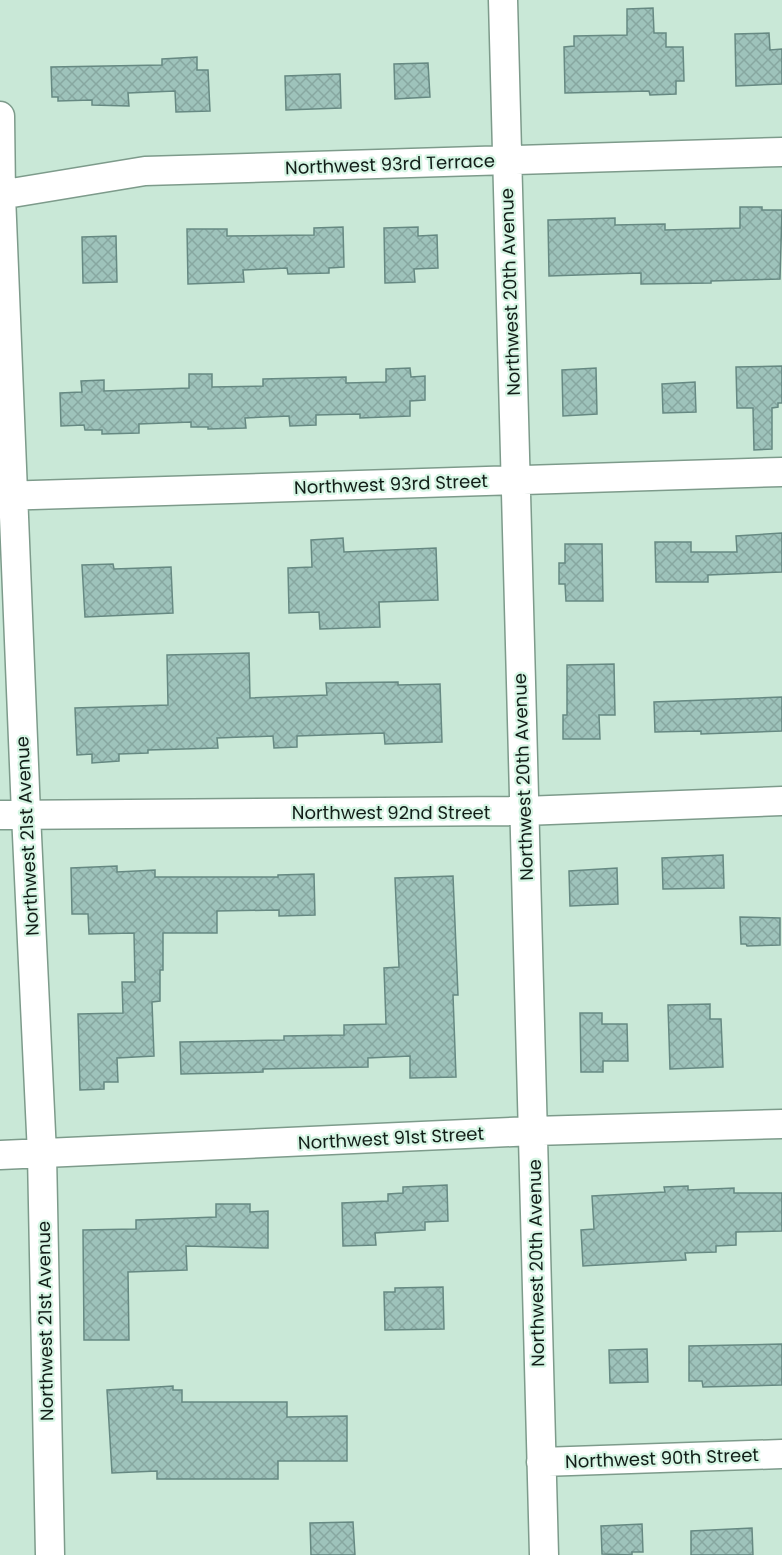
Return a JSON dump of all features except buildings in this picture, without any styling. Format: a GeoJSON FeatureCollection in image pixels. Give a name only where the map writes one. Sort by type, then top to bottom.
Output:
{"type":"FeatureCollection","features":[{"type":"Feature","properties":{"kind":"street","name":"Northwest 20th Avenue"},"geometry":{"type":"LineString","coordinates":[[502,0],[544,1555]]}},
{"type":"Feature","properties":{"kind":"street","name":"Northwest 21st Avenue"},"geometry":{"type":"LineString","coordinates":[[0,116],[13,814],[42,1154],[50,1555]]}},
{"type":"Feature","properties":{"kind":"street","name":"Northwest 93rd Terrace"},"geometry":{"type":"LineString","coordinates":[[0,195],[145,171],[782,152]]}},
{"type":"Feature","properties":{"kind":"street","name":"Northwest 93rd Street"},"geometry":{"type":"LineString","coordinates":[[7,496],[782,472]]}},
{"type":"Feature","properties":{"kind":"street","name":"Northwest 92nd Street"},"geometry":{"type":"LineString","coordinates":[[13,814],[524,811],[782,801]]}},
{"type":"Feature","properties":{"kind":"street","name":"Northwest 91st Street"},"geometry":{"type":"LineString","coordinates":[[0,1155],[533,1131],[782,1124]]}},
{"type":"Feature","properties":{"kind":"street","name":"Northwest 90th Street"},"geometry":{"type":"LineString","coordinates":[[541,1462],[782,1454]]}}]}
